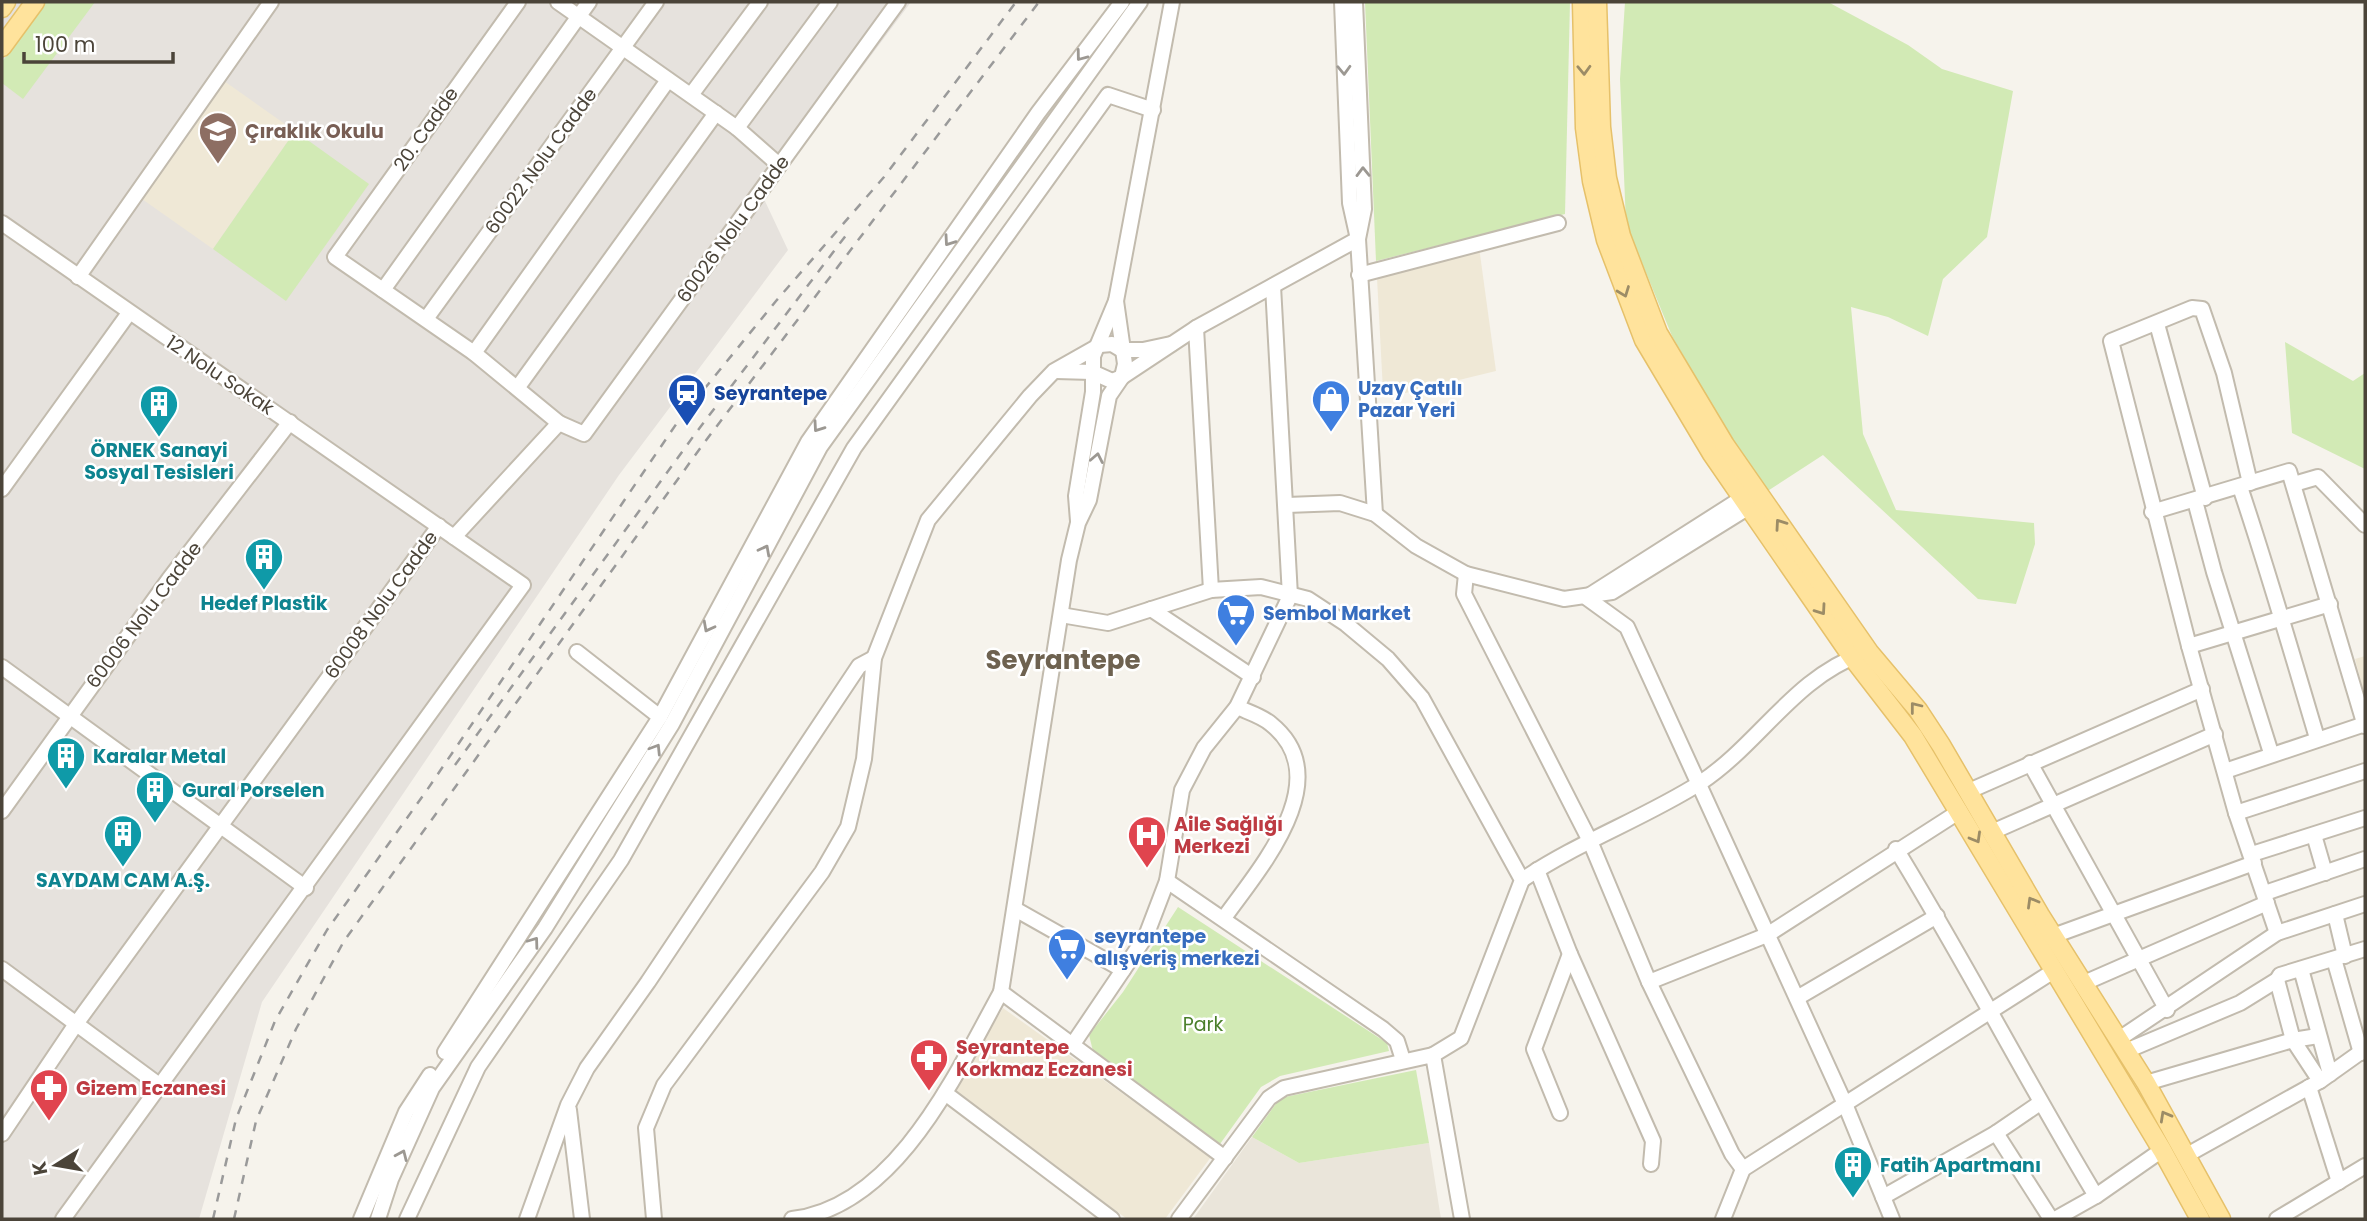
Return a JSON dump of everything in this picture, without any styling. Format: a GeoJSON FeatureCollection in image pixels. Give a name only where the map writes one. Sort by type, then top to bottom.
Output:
{"type":"FeatureCollection","features":[{"type":"Feature","properties":{"kind":"main road"},"geometry":{"type":"LineString","coordinates":[[2,8],[6,2]]}},
{"type":"Feature","properties":{"kind":"main road"},"geometry":{"type":"LineString","coordinates":[[2,47],[35,2]]}},
{"type":"Feature","properties":{"kind":"main road"},"geometry":{"type":"LineString","coordinates":[[1582,2],[1585,128],[1592,181],[1606,240],[1644,340],[1712,454],[1752,498]]}},
{"type":"Feature","properties":{"kind":"main road"},"geometry":{"type":"LineString","coordinates":[[1597,2],[1601,127],[1607,178],[1621,236],[1658,333],[1725,446],[1752,498],[1860,655],[1960,811],[2052,972],[2162,1150],[2200,1219]]}},
{"type":"Feature","properties":{"kind":"main road"},"geometry":{"type":"LineString","coordinates":[[1860,655],[1918,710],[1969,791],[2053,936],[2147,1083],[2221,1219]]}},
{"type":"Feature","properties":{"kind":"street"},"geometry":{"type":"LineString","coordinates":[[78,277],[271,2]]}},
{"type":"Feature","properties":{"kind":"street","name":"20. Cadde"},"geometry":{"type":"LineString","coordinates":[[383,290],[335,257],[518,2]]}},
{"type":"Feature","properties":{"kind":"street"},"geometry":{"type":"LineString","coordinates":[[558,2],[737,128],[779,165]]}},
{"type":"Feature","properties":{"kind":"street"},"geometry":{"type":"LineString","coordinates":[[454,537],[559,424],[518,387],[474,353],[383,290],[589,2]]}},
{"type":"Feature","properties":{"kind":"street","name":"60022 Nolu Cadde"},"geometry":{"type":"LineString","coordinates":[[426,320],[656,2]]}},
{"type":"Feature","properties":{"kind":"street"},"geometry":{"type":"LineString","coordinates":[[691,95],[760,2]]}},
{"type":"Feature","properties":{"kind":"street"},"geometry":{"type":"LineString","coordinates":[[737,128],[830,2]]}},
{"type":"Feature","properties":{"kind":"street","name":"60026 Nolu Cadde"},"geometry":{"type":"LineString","coordinates":[[559,424],[584,434],[898,2]]}},
{"type":"Feature","properties":{"kind":"street"},"geometry":{"type":"LineString","coordinates":[[361,1219],[406,1112],[660,717],[808,442],[1038,113],[1122,2]]}},
{"type":"Feature","properties":{"kind":"street"},"geometry":{"type":"LineString","coordinates":[[379,1219],[391,1179],[432,1088],[544,928],[672,724],[820,447],[1140,2]]}},
{"type":"Feature","properties":{"kind":"street"},"geometry":{"type":"LineString","coordinates":[[792,1219],[864,1191],[906,1147],[945,1093],[1000,992],[1078,523],[1076,496],[1093,392],[1093,356],[1100,345],[1116,302],[1172,2]]}},
{"type":"Feature","properties":{"kind":"street"},"geometry":{"type":"LineString","coordinates":[[1342,2],[1350,203],[1358,239],[1375,514]]}},
{"type":"Feature","properties":{"kind":"street"},"geometry":{"type":"LineString","coordinates":[[1054,371],[1092,372],[1112,381],[1122,377],[1196,328],[1358,239],[1364,209],[1355,2]]}},
{"type":"Feature","properties":{"kind":"street"},"geometry":{"type":"LineString","coordinates":[[474,353],[668,80]]}},
{"type":"Feature","properties":{"kind":"street"},"geometry":{"type":"LineString","coordinates":[[407,1219],[478,1067],[621,860],[854,448],[1108,95],[1153,110]]}},
{"type":"Feature","properties":{"kind":"street"},"geometry":{"type":"LineString","coordinates":[[518,387],[716,113]]}},
{"type":"Feature","properties":{"kind":"street","name":"12 Nolu Sokak"},"geometry":{"type":"LineString","coordinates":[[2,223],[439,526]]}},
{"type":"Feature","properties":{"kind":"street"},"geometry":{"type":"LineString","coordinates":[[1359,275],[1558,223]]}},
{"type":"Feature","properties":{"kind":"street"},"geometry":{"type":"LineString","coordinates":[[1073,1044],[1146,936],[1167,881],[1182,790],[1204,748],[1237,707],[1290,596],[1273,286]]}},
{"type":"Feature","properties":{"kind":"street"},"geometry":{"type":"LineString","coordinates":[[1078,523],[1089,500],[1108,396],[1122,377],[1125,364],[1116,302]]}},
{"type":"Feature","properties":{"kind":"street"},"geometry":{"type":"LineString","coordinates":[[2277,933],[2236,813],[2189,646],[2152,512],[2111,341],[2192,308],[2202,309],[2224,373],[2245,485],[2280,620],[2317,738]]}},
{"type":"Feature","properties":{"kind":"street"},"geometry":{"type":"LineString","coordinates":[[2,489],[129,313]]}},
{"type":"Feature","properties":{"kind":"street"},"geometry":{"type":"LineString","coordinates":[[2157,324],[2200,499],[2214,572],[2271,753]]}},
{"type":"Feature","properties":{"kind":"street"},"geometry":{"type":"LineString","coordinates":[[1196,328],[1211,590]]}},
{"type":"Feature","properties":{"kind":"street"},"geometry":{"type":"LineString","coordinates":[[654,1219],[646,1128],[664,1085],[822,872],[848,827],[864,759],[874,658],[928,520],[1030,396],[1054,371],[1100,345],[1112,344],[1122,349],[1143,350],[1171,344]]}},
{"type":"Feature","properties":{"kind":"street","name":"60006 Nolu Cadde"},"geometry":{"type":"LineString","coordinates":[[2,811],[69,715],[290,422]]}},
{"type":"Feature","properties":{"kind":"street"},"geometry":{"type":"LineString","coordinates":[[2152,512],[2289,471],[2365,725],[2271,753],[2225,771]]}},
{"type":"Feature","properties":{"kind":"street"},"geometry":{"type":"LineString","coordinates":[[2294,484],[2318,477],[2364,522]]}},
{"type":"Feature","properties":{"kind":"street"},"geometry":{"type":"LineString","coordinates":[[1287,505],[1340,503],[1375,514],[1416,546],[1466,574],[1564,599],[1587,598],[1752,498]]}},
{"type":"Feature","properties":{"kind":"street","name":"60008 Nolu Cadde"},"geometry":{"type":"LineString","coordinates":[[2,1134],[76,1024],[439,526],[523,585],[306,888],[63,1219]]}},
{"type":"Feature","properties":{"kind":"street"},"geometry":{"type":"LineString","coordinates":[[1466,574],[1464,594],[1590,841],[1649,982],[1732,1154],[1743,1169]]}},
{"type":"Feature","properties":{"kind":"street"},"geometry":{"type":"LineString","coordinates":[[1061,615],[1108,624],[1211,590],[1261,587],[1308,599],[1346,624],[1388,659],[1422,698],[1522,880]]}},
{"type":"Feature","properties":{"kind":"street"},"geometry":{"type":"LineString","coordinates":[[1587,598],[1628,626],[1845,1104],[1892,1219]]}},
{"type":"Feature","properties":{"kind":"street"},"geometry":{"type":"LineString","coordinates":[[2189,646],[2330,604]]}},
{"type":"Feature","properties":{"kind":"street"},"geometry":{"type":"LineString","coordinates":[[1151,609],[1253,677]]}},
{"type":"Feature","properties":{"kind":"street"},"geometry":{"type":"LineString","coordinates":[[577,652],[660,717]]}},
{"type":"Feature","properties":{"kind":"street"},"geometry":{"type":"LineString","coordinates":[[1179,1219],[1269,1098],[1284,1088],[1433,1055],[1461,1038],[1522,880],[1699,783],[1727,763],[1812,681],[1860,655]]}},
{"type":"Feature","properties":{"kind":"street"},"geometry":{"type":"LineString","coordinates":[[527,1219],[568,1105],[587,1068],[786,779],[859,666],[874,658]]}},
{"type":"Feature","properties":{"kind":"street"},"geometry":{"type":"LineString","coordinates":[[2,667],[306,888]]}},
{"type":"Feature","properties":{"kind":"street"},"geometry":{"type":"LineString","coordinates":[[1969,791],[2030,762],[2202,689]]}},
{"type":"Feature","properties":{"kind":"street"},"geometry":{"type":"LineString","coordinates":[[1224,918],[1282,833],[1294,804],[1298,777],[1294,755],[1286,740],[1270,723],[1237,707]]}},
{"type":"Feature","properties":{"kind":"street"},"geometry":{"type":"LineString","coordinates":[[1992,832],[2052,803],[2214,734]]}},
{"type":"Feature","properties":{"kind":"street"},"geometry":{"type":"LineString","coordinates":[[2030,762],[2167,1010]]}},
{"type":"Feature","properties":{"kind":"street"},"geometry":{"type":"LineString","coordinates":[[2236,813],[2365,771]]}},
{"type":"Feature","properties":{"kind":"street"},"geometry":{"type":"LineString","coordinates":[[1649,982],[1767,935],[1896,849],[1960,811]]}},
{"type":"Feature","properties":{"kind":"street"},"geometry":{"type":"LineString","coordinates":[[2053,936],[2114,915],[2253,858],[2365,818]]}},
{"type":"Feature","properties":{"kind":"street"},"geometry":{"type":"LineString","coordinates":[[2315,835],[2325,873]]}},
{"type":"Feature","properties":{"kind":"street"},"geometry":{"type":"LineString","coordinates":[[1896,849],[2096,1196]]}},
{"type":"Feature","properties":{"kind":"street"},"geometry":{"type":"LineString","coordinates":[[2084,983],[2266,898],[2365,859]]}},
{"type":"Feature","properties":{"kind":"street"},"geometry":{"type":"LineString","coordinates":[[1537,870],[1570,954],[1653,1141],[1651,1164]]}},
{"type":"Feature","properties":{"kind":"street"},"geometry":{"type":"LineString","coordinates":[[1167,881],[1383,1029],[1396,1041],[1404,1060]]}},
{"type":"Feature","properties":{"kind":"street"},"geometry":{"type":"LineString","coordinates":[[2122,1045],[2277,933],[2365,904]]}},
{"type":"Feature","properties":{"kind":"street"},"geometry":{"type":"LineString","coordinates":[[1015,908],[1123,970]]}},
{"type":"Feature","properties":{"kind":"street"},"geometry":{"type":"LineString","coordinates":[[2187,1155],[2320,1081],[2363,1051],[2340,957],[2335,914]]}},
{"type":"Feature","properties":{"kind":"street"},"geometry":{"type":"LineString","coordinates":[[1797,998],[1937,916]]}},
{"type":"Feature","properties":{"kind":"street"},"geometry":{"type":"LineString","coordinates":[[2122,1045],[2240,1003],[2277,980],[2280,975],[2365,949]]}},
{"type":"Feature","properties":{"kind":"street"},"geometry":{"type":"LineString","coordinates":[[1560,1113],[1534,1049],[1570,954]]}},
{"type":"Feature","properties":{"kind":"street"},"geometry":{"type":"LineString","coordinates":[[2301,968],[2318,1036],[2320,1081],[2339,1182]]}},
{"type":"Feature","properties":{"kind":"street"},"geometry":{"type":"LineString","coordinates":[[2,969],[159,1086]]}},
{"type":"Feature","properties":{"kind":"street"},"geometry":{"type":"LineString","coordinates":[[1723,1219],[1743,1169],[2052,972]]}},
{"type":"Feature","properties":{"kind":"street"},"geometry":{"type":"LineString","coordinates":[[2277,980],[2293,1040],[2320,1081]]}},
{"type":"Feature","properties":{"kind":"street"},"geometry":{"type":"LineString","coordinates":[[1000,992],[1225,1158]]}},
{"type":"Feature","properties":{"kind":"street"},"geometry":{"type":"LineString","coordinates":[[2147,1083],[2293,1040],[2318,1036]]}},
{"type":"Feature","properties":{"kind":"street"},"geometry":{"type":"LineString","coordinates":[[1433,1055],[1462,1219]]}},
{"type":"Feature","properties":{"kind":"street"},"geometry":{"type":"LineString","coordinates":[[945,1093],[1112,1219]]}},
{"type":"Feature","properties":{"kind":"street"},"geometry":{"type":"LineString","coordinates":[[1883,1197],[1996,1133],[2040,1103]]}},
{"type":"Feature","properties":{"kind":"street"},"geometry":{"type":"LineString","coordinates":[[568,1105],[582,1219]]}},
{"type":"Feature","properties":{"kind":"street"},"geometry":{"type":"LineString","coordinates":[[1996,1133],[2053,1219],[2096,1196],[2162,1150]]}},
{"type":"Feature","properties":{"kind":"street"},"geometry":{"type":"LineString","coordinates":[[2277,1219],[2365,1166]]}},
{"type":"Feature","properties":{"kind":"shaded area"},"geometry":{"type":"Polygon","coordinates":[[[2,2],[911,2],[764,199],[788,250],[619,475],[262,1002],[199,1219],[2,1219],[2,2]]]}},
{"type":"Feature","properties":{"kind":"shaded area","name":"Çıraklık Okulu"},"geometry":{"type":"Polygon","coordinates":[[[224,81],[295,131],[213,249],[142,199],[224,81]]]}},
{"type":"Feature","properties":{"kind":"shaded area"},"geometry":{"type":"Polygon","coordinates":[[[1479,247],[1496,371],[1389,397],[1383,391],[1377,278],[1479,247]]]}},
{"type":"Feature","properties":{"kind":"shaded area"},"geometry":{"type":"Polygon","coordinates":[[[2365,656],[2365,697],[2355,659],[2365,656]]]}},
{"type":"Feature","properties":{"kind":"shaded area"},"geometry":{"type":"Polygon","coordinates":[[[1003,1008],[1211,1157],[1165,1219],[1127,1219],[954,1090],[1003,1008]]]}},
{"type":"Feature","properties":{"kind":"shaded area"},"geometry":{"type":"Polygon","coordinates":[[[1252,1137],[1299,1163],[1429,1143],[1441,1219],[1193,1219],[1252,1137]]]}},
{"type":"Feature","properties":{"kind":"green space"},"geometry":{"type":"Polygon","coordinates":[[[45,2],[95,2],[23,99],[2,83],[2,62],[45,2]]]}},
{"type":"Feature","properties":{"kind":"green space"},"geometry":{"type":"Polygon","coordinates":[[[1365,2],[1570,2],[1565,214],[1376,261],[1365,2]]]}},
{"type":"Feature","properties":{"kind":"green space"},"geometry":{"type":"Polygon","coordinates":[[[1625,2],[1828,2],[1908,45],[1942,69],[2013,91],[1987,237],[1943,279],[1928,336],[1888,317],[1851,307],[1863,434],[1896,510],[2034,523],[2035,544],[2016,604],[1978,599],[1823,455],[1763,494],[1672,336],[1626,224],[1620,79],[1625,2]]]}},
{"type":"Feature","properties":{"kind":"green space"},"geometry":{"type":"Polygon","coordinates":[[[295,131],[369,184],[286,301],[213,249],[295,131]]]}},
{"type":"Feature","properties":{"kind":"green space"},"geometry":{"type":"Polygon","coordinates":[[[2285,342],[2353,381],[2365,373],[2365,469],[2292,433],[2285,342]]]}},
{"type":"Feature","properties":{"kind":"green space","name":"Park"},"geometry":{"type":"Polygon","coordinates":[[[1178,907],[1387,1043],[1389,1051],[1280,1076],[1261,1087],[1220,1144],[1093,1051],[1089,1035],[1123,992],[1178,907]]]}},
{"type":"Feature","properties":{"kind":"green space"},"geometry":{"type":"Polygon","coordinates":[[[1416,1070],[1429,1143],[1299,1163],[1252,1137],[1280,1098],[1416,1070]]]}},
{"type":"Feature","properties":{"kind":"railway"},"geometry":{"type":"LineString","coordinates":[[213,1219],[236,1119],[275,1021],[327,930],[427,790],[679,420],[776,301],[884,177],[1016,2]]}},
{"type":"Feature","properties":{"kind":"railway"},"geometry":{"type":"LineString","coordinates":[[234,1219],[256,1121],[296,1029],[344,941],[704,443],[1039,2]]}},
{"type":"Feature","properties":{"kind":"railway"},"geometry":{"type":"LineString","coordinates":[[455,765],[695,434],[850,230]]}},
{"type":"Feature","properties":{"kind":"place","name":"Çıraklık Okulu"},"geometry":{"type":"Point","coordinates":[218,165]}},
{"type":"Feature","properties":{"kind":"place","name":"Seyrantepe"},"geometry":{"type":"Point","coordinates":[687,427]}},
{"type":"Feature","properties":{"kind":"place","name":"Uzay Çatılı Pazar Yeri"},"geometry":{"type":"Point","coordinates":[1331,433]}},
{"type":"Feature","properties":{"kind":"place","name":"ÖRNEK Sanayi Sosyal Tesisleri"},"geometry":{"type":"Point","coordinates":[159,438]}},
{"type":"Feature","properties":{"kind":"place","name":"Hedef Plastik"},"geometry":{"type":"Point","coordinates":[264,591]}},
{"type":"Feature","properties":{"kind":"place","name":"Sembol Market"},"geometry":{"type":"Point","coordinates":[1236,647]}},
{"type":"Feature","properties":{"kind":"place","name":"Karalar Metal"},"geometry":{"type":"Point","coordinates":[66,790]}},
{"type":"Feature","properties":{"kind":"place","name":"Gural Porselen"},"geometry":{"type":"Point","coordinates":[155,824]}},
{"type":"Feature","properties":{"kind":"place","name":"SAYDAM CAM A.Ş."},"geometry":{"type":"Point","coordinates":[123,868]}},
{"type":"Feature","properties":{"kind":"place","name":"Aile Sağlığı Merkezi"},"geometry":{"type":"Point","coordinates":[1147,869]}},
{"type":"Feature","properties":{"kind":"place","name":"seyrantepe alışveriş merkezi"},"geometry":{"type":"Point","coordinates":[1067,981]}},
{"type":"Feature","properties":{"kind":"place","name":"Seyrantepe Korkmaz Eczanesi"},"geometry":{"type":"Point","coordinates":[929,1092]}},
{"type":"Feature","properties":{"kind":"place","name":"Gizem Eczanesi"},"geometry":{"type":"Point","coordinates":[49,1122]}},
{"type":"Feature","properties":{"kind":"place","name":"Fatih Apartmanı"},"geometry":{"type":"Point","coordinates":[1853,1199]}},
{"type":"Feature","properties":{"kind":"district","name":"Seyrantepe"},"geometry":{"type":"Point","coordinates":[1063,660]}}]}
